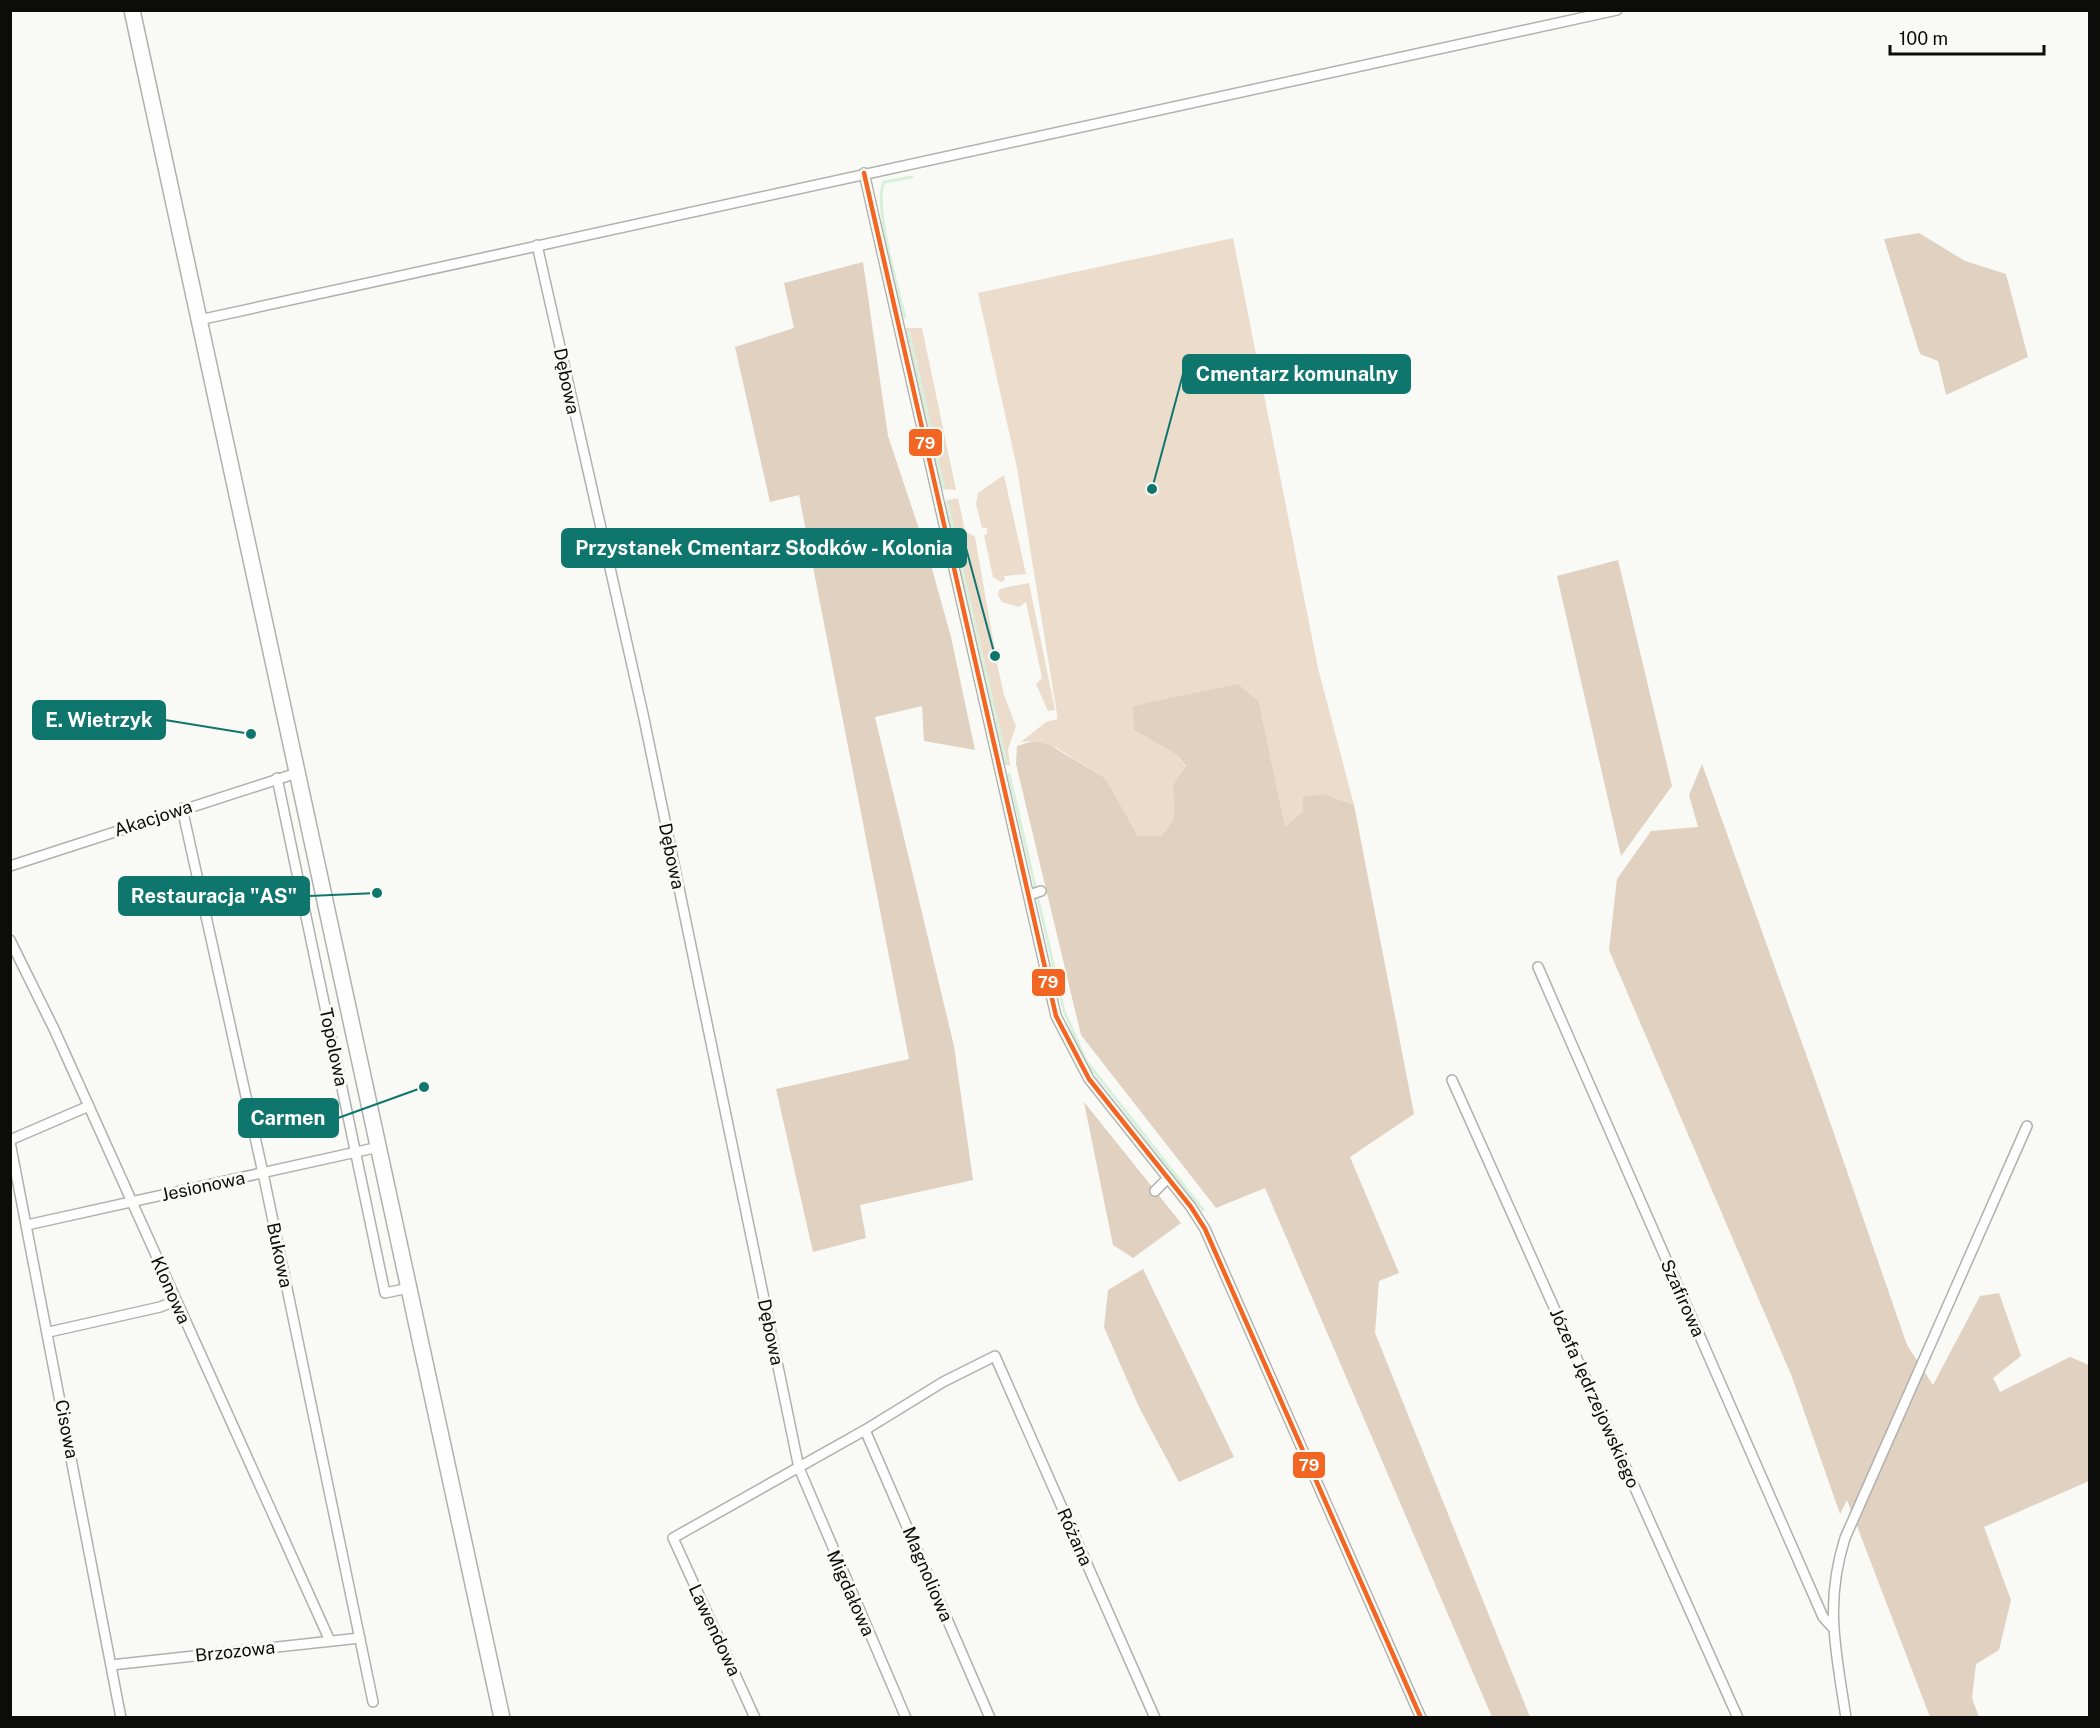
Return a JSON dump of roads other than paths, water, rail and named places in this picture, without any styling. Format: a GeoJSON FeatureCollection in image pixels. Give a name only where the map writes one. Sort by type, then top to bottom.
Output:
{"type":"FeatureCollection","features":[{"type":"Feature","properties":{"kind":"main road"},"geometry":{"type":"LineString","coordinates":[[132,10],[502,1718]]}},
{"type":"Feature","properties":{"kind":"street"},"geometry":{"type":"LineString","coordinates":[[199,320],[1617,10]]}},
{"type":"Feature","properties":{"kind":"street"},"geometry":{"type":"LineString","coordinates":[[864,174],[1056,1016],[1089,1079],[1168,1178],[1205,1229],[1421,1718]]}},
{"type":"Feature","properties":{"kind":"street","name":"Dębowa"},"geometry":{"type":"LineString","coordinates":[[537,245],[643,714],[799,1468]]}},
{"type":"Feature","properties":{"kind":"street","name":"Akacjowa"},"geometry":{"type":"LineString","coordinates":[[10,866],[182,808],[297,773]]}},
{"type":"Feature","properties":{"kind":"street","name":"Topolowa"},"geometry":{"type":"LineString","coordinates":[[277,778],[385,1293],[409,1288]]}},
{"type":"Feature","properties":{"kind":"street","name":"Bukowa"},"geometry":{"type":"LineString","coordinates":[[182,808],[263,1173],[373,1702]]}},
{"type":"Feature","properties":{"kind":"street"},"geometry":{"type":"LineString","coordinates":[[1029,894],[1041,891]]}},
{"type":"Feature","properties":{"kind":"street","name":"Klonowa"},"geometry":{"type":"LineString","coordinates":[[10,940],[89,1106],[330,1641]]}},
{"type":"Feature","properties":{"kind":"street","name":"Szafirowa"},"geometry":{"type":"LineString","coordinates":[[1538,967],[1823,1617],[1832,1627]]}},
{"type":"Feature","properties":{"kind":"street","name":"Józefa Jędrzejowskiego"},"geometry":{"type":"LineString","coordinates":[[1452,1080],[1738,1718]]}},
{"type":"Feature","properties":{"kind":"street"},"geometry":{"type":"LineString","coordinates":[[10,1141],[89,1106]]}},
{"type":"Feature","properties":{"kind":"street"},"geometry":{"type":"LineString","coordinates":[[1846,1718],[1832,1627],[1832,1590],[1845,1538],[2027,1126]]}},
{"type":"Feature","properties":{"kind":"street","name":"Cisowa"},"geometry":{"type":"LineString","coordinates":[[10,1141],[49,1332],[121,1718]]}},
{"type":"Feature","properties":{"kind":"street","name":"Jesionowa"},"geometry":{"type":"LineString","coordinates":[[27,1225],[379,1147]]}},
{"type":"Feature","properties":{"kind":"street"},"geometry":{"type":"LineString","coordinates":[[1155,1191],[1168,1178]]}},
{"type":"Feature","properties":{"kind":"street"},"geometry":{"type":"LineString","coordinates":[[49,1332],[160,1307],[175,1301]]}},
{"type":"Feature","properties":{"kind":"street","name":"Różana"},"geometry":{"type":"LineString","coordinates":[[865,1430],[951,1377],[995,1356],[1155,1718]]}},
{"type":"Feature","properties":{"kind":"street"},"geometry":{"type":"LineString","coordinates":[[799,1468],[865,1430]]}},
{"type":"Feature","properties":{"kind":"street","name":"Magnoliowa"},"geometry":{"type":"LineString","coordinates":[[865,1430],[990,1718]]}},
{"type":"Feature","properties":{"kind":"street","name":"Lawendowa"},"geometry":{"type":"LineString","coordinates":[[756,1718],[673,1538],[799,1468]]}},
{"type":"Feature","properties":{"kind":"street","name":"Migdałowa"},"geometry":{"type":"LineString","coordinates":[[799,1468],[906,1718]]}},
{"type":"Feature","properties":{"kind":"street","name":"Brzozowa"},"geometry":{"type":"LineString","coordinates":[[111,1665],[360,1638]]}},
{"type":"Feature","properties":{"kind":"waterway"},"geometry":{"type":"LineString","coordinates":[[905,317],[888,248],[881,193],[884,182],[912,177]]}},
{"type":"Feature","properties":{"kind":"waterway"},"geometry":{"type":"LineString","coordinates":[[909,332],[944,489]]}},
{"type":"Feature","properties":{"kind":"waterway"},"geometry":{"type":"LineString","coordinates":[[947,502],[1006,762]]}},
{"type":"Feature","properties":{"kind":"waterway"},"geometry":{"type":"LineString","coordinates":[[1009,774],[1035,886]]}},
{"type":"Feature","properties":{"kind":"waterway"},"geometry":{"type":"LineString","coordinates":[[1038,899],[1064,1011],[1086,1061],[1203,1210]]}},
{"type":"Feature","properties":{"kind":"place","name":"Cmentarz komunalny"},"geometry":{"type":"Point","coordinates":[1152,489]}},
{"type":"Feature","properties":{"kind":"place","name":"Przystanek Cmentarz Słodków - Kolonia"},"geometry":{"type":"Point","coordinates":[995,656]}},
{"type":"Feature","properties":{"kind":"place","name":"E. Wietrzyk"},"geometry":{"type":"Point","coordinates":[251,734]}},
{"type":"Feature","properties":{"kind":"place","name":"Restauracja \"AS\""},"geometry":{"type":"Point","coordinates":[377,893]}},
{"type":"Feature","properties":{"kind":"place","name":"Carmen"},"geometry":{"type":"Point","coordinates":[424,1087]}}]}
